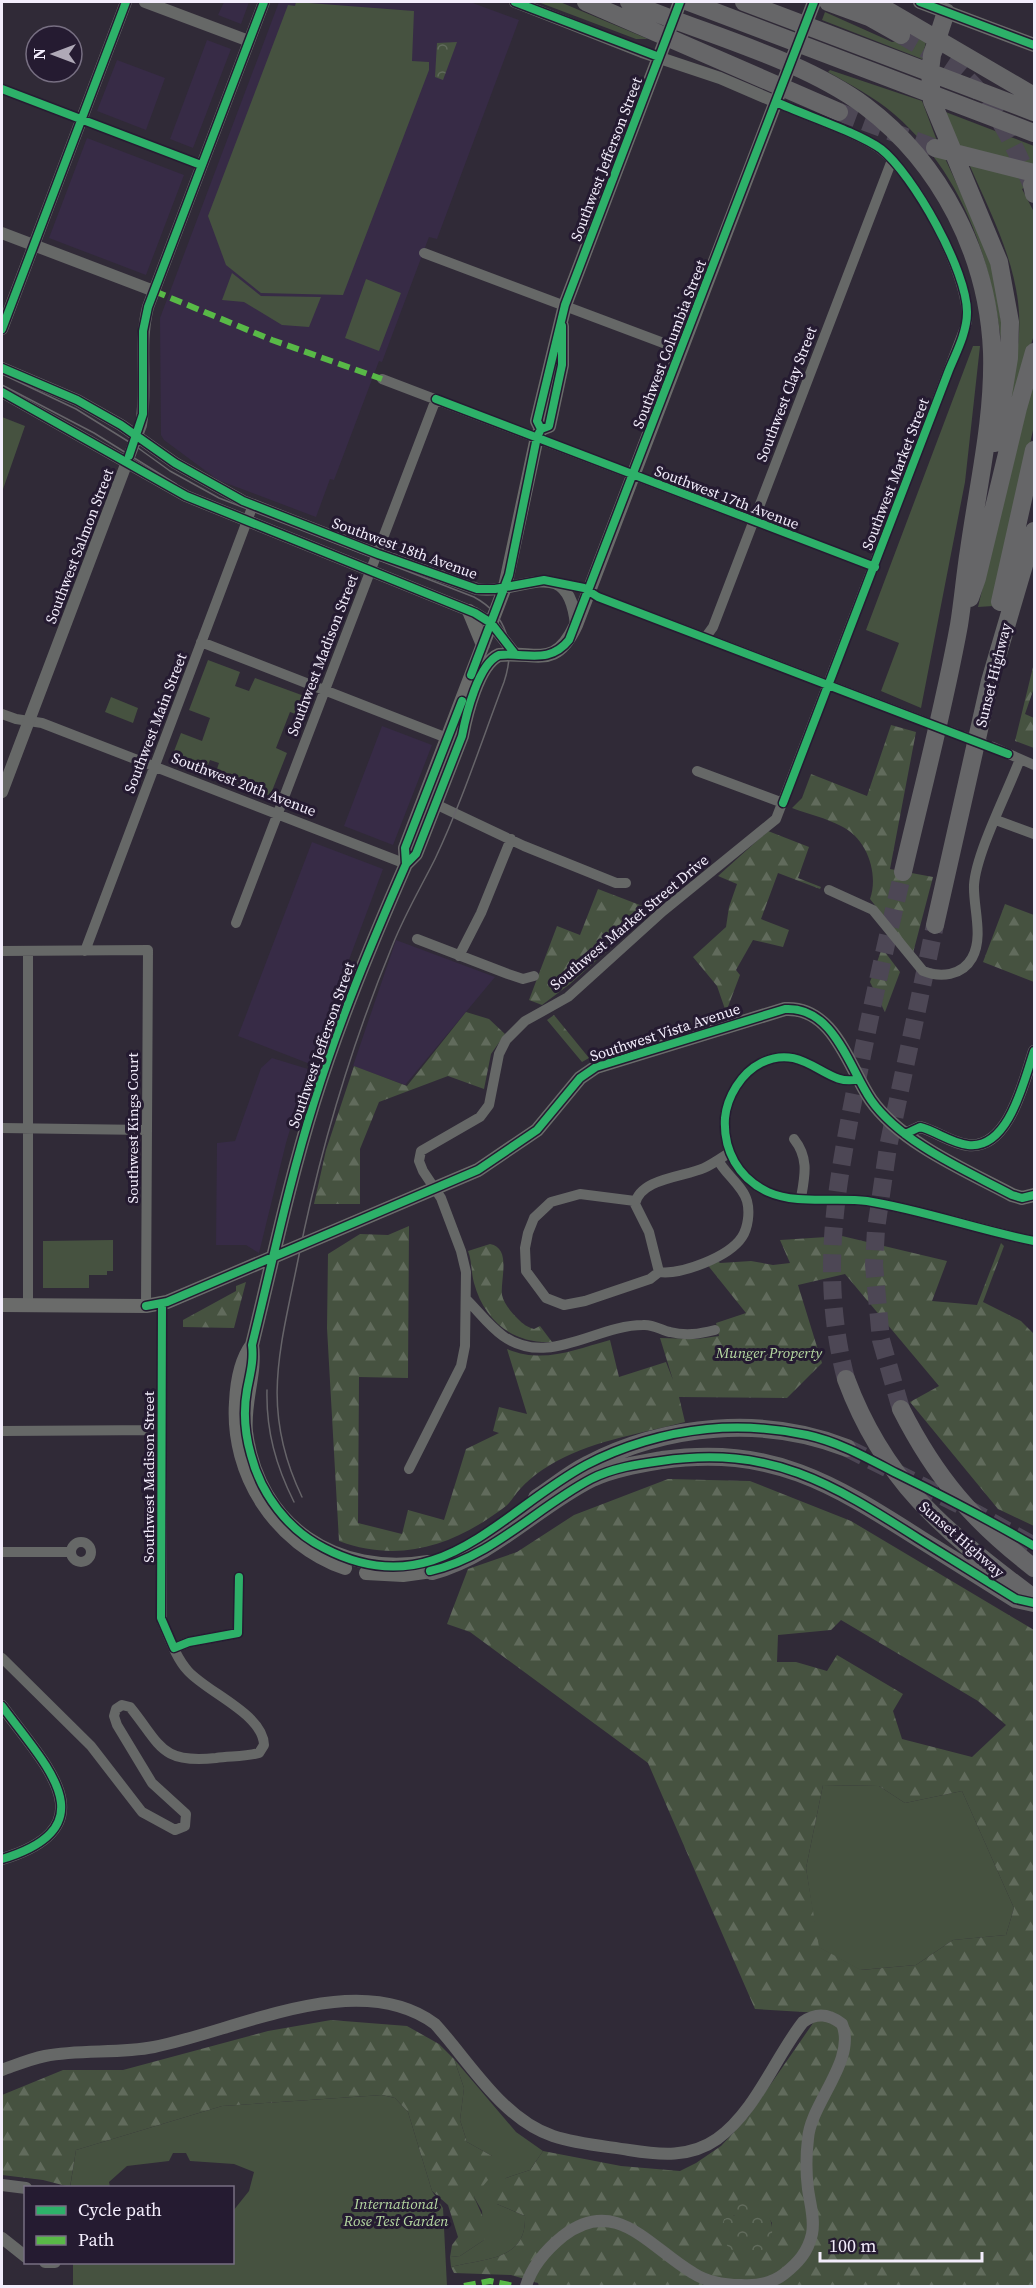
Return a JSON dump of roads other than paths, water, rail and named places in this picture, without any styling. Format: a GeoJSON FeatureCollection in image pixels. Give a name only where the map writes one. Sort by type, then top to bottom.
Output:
{"type":"FeatureCollection","features":[{"type":"Feature","properties":{"kind":"highway"},"geometry":{"type":"LineString","coordinates":[[586,2],[839,112]]}},
{"type":"Feature","properties":{"kind":"highway"},"geometry":{"type":"LineString","coordinates":[[629,2],[828,84],[873,113],[926,166],[963,229],[982,282],[992,354],[980,484],[959,624],[903,872]]}},
{"type":"Feature","properties":{"kind":"highway"},"geometry":{"type":"LineString","coordinates":[[689,2],[1035,133]]}},
{"type":"Feature","properties":{"kind":"highway"},"geometry":{"type":"LineString","coordinates":[[744,2],[1035,112]]}},
{"type":"Feature","properties":{"kind":"highway"},"geometry":{"type":"LineString","coordinates":[[828,2],[869,17],[901,35]]}},
{"type":"Feature","properties":{"kind":"highway"},"geometry":{"type":"LineString","coordinates":[[865,2],[887,10],[1035,96]]}},
{"type":"Feature","properties":{"kind":"highway"},"geometry":{"type":"LineString","coordinates":[[943,20],[932,55],[930,87],[937,116],[999,262],[1010,322],[1003,405],[993,453],[980,484]]}},
{"type":"Feature","properties":{"kind":"highway"},"geometry":{"type":"LineString","coordinates":[[935,148],[1034,184]]}},
{"type":"Feature","properties":{"kind":"highway"},"geometry":{"type":"LineString","coordinates":[[959,624],[977,578],[1018,408],[1035,352]]}},
{"type":"Feature","properties":{"kind":"highway"},"geometry":{"type":"LineString","coordinates":[[990,681],[990,648],[1035,450]]}},
{"type":"Feature","properties":{"kind":"highway","name":"Sunset Highway"},"geometry":{"type":"LineString","coordinates":[[935,925],[990,681],[1035,531]]}},
{"type":"Feature","properties":{"kind":"highway","name":"Sunset Highway"},"geometry":{"type":"LineString","coordinates":[[846,1379],[869,1433],[894,1473],[925,1510],[1035,1601]]}},
{"type":"Feature","properties":{"kind":"highway","name":"Sunset Highway"},"geometry":{"type":"LineString","coordinates":[[902,1409],[930,1461],[955,1497],[1007,1547],[1035,1568]]}},
{"type":"Feature","properties":{"kind":"highway"},"geometry":{"type":"LineString","coordinates":[[435,1565],[482,1537],[587,1464],[663,1437],[705,1430],[744,1428],[808,1435],[847,1448]]}},
{"type":"Feature","properties":{"kind":"highway"},"geometry":{"type":"LineString","coordinates":[[435,1565],[474,1556],[547,1505],[594,1478],[647,1463],[698,1456],[726,1457],[774,1464],[820,1480],[878,1511],[1016,1599],[1035,1601]]}},
{"type":"Feature","properties":{"kind":"main road","name":"Southwest Jefferson Street"},"geometry":{"type":"LineString","coordinates":[[430,801],[447,738],[505,587],[539,433],[549,426],[562,365],[562,326],[566,305],[680,2]]}},
{"type":"Feature","properties":{"kind":"main road","name":"Southwest Columbia Street"},"geometry":{"type":"LineString","coordinates":[[515,654],[535,657],[550,655],[564,646],[576,625],[814,2]]}},
{"type":"Feature","properties":{"kind":"main road"},"geometry":{"type":"LineString","coordinates":[[920,2],[943,20],[1035,45]]}},
{"type":"Feature","properties":{"kind":"main road"},"geometry":{"type":"LineString","coordinates":[[469,610],[483,645]]}},
{"type":"Feature","properties":{"kind":"main road","name":"Southwest Jefferson Street"},"geometry":{"type":"LineString","coordinates":[[435,1565],[388,1575],[342,1567],[303,1547],[271,1516],[249,1479],[236,1432],[238,1386],[244,1356],[252,1345],[314,1102],[368,952],[406,864],[405,848],[462,736],[465,718],[485,666],[489,660],[499,655],[515,654]]}},
{"type":"Feature","properties":{"kind":"main road","name":"Southwest Vista Avenue"},"geometry":{"type":"LineString","coordinates":[[2,1305],[146,1306],[169,1301],[478,1170],[533,1133],[580,1078],[596,1067],[766,1014],[790,1009],[817,1017],[834,1037],[872,1102],[905,1134],[1012,1195],[1022,1198],[1035,1195]]}},
{"type":"Feature","properties":{"kind":"street"},"geometry":{"type":"LineString","coordinates":[[2,329],[126,2]]}},
{"type":"Feature","properties":{"kind":"street"},"geometry":{"type":"LineString","coordinates":[[145,2],[249,41]]}},
{"type":"Feature","properties":{"kind":"street","name":"Southwest Salmon Street"},"geometry":{"type":"LineString","coordinates":[[2,792],[137,436],[144,404],[143,331],[154,291],[264,2]]}},
{"type":"Feature","properties":{"kind":"street"},"geometry":{"type":"LineString","coordinates":[[514,2],[661,51],[709,74],[777,100],[868,142],[892,160]]}},
{"type":"Feature","properties":{"kind":"street"},"geometry":{"type":"LineString","coordinates":[[2,90],[201,165]]}},
{"type":"Feature","properties":{"kind":"street","name":"Southwest Market Street"},"geometry":{"type":"LineString","coordinates":[[783,804],[967,322],[965,298],[946,244],[921,199],[892,160]]}},
{"type":"Feature","properties":{"kind":"street","name":"Southwest Clay Street"},"geometry":{"type":"LineString","coordinates":[[705,638],[713,627],[892,160]]}},
{"type":"Feature","properties":{"kind":"street"},"geometry":{"type":"LineString","coordinates":[[2,233],[154,291]]}},
{"type":"Feature","properties":{"kind":"street"},"geometry":{"type":"LineString","coordinates":[[424,253],[682,350]]}},
{"type":"Feature","properties":{"kind":"street","name":"Southwest 18th Avenue"},"geometry":{"type":"LineString","coordinates":[[2,368],[77,400],[137,436],[175,463],[253,505],[378,554],[477,589],[505,587],[537,579],[567,583],[590,591],[598,597],[920,720]]}},
{"type":"Feature","properties":{"kind":"street","name":"Southwest 17th Avenue"},"geometry":{"type":"LineString","coordinates":[[382,379],[539,433],[633,476],[875,567]]}},
{"type":"Feature","properties":{"kind":"street"},"geometry":{"type":"LineString","coordinates":[[2,392],[126,465],[186,496],[469,610],[491,624],[515,654]]}},
{"type":"Feature","properties":{"kind":"street","name":"Southwest Madison Street"},"geometry":{"type":"LineString","coordinates":[[236,923],[436,399]]}},
{"type":"Feature","properties":{"kind":"street","name":"Southwest Main Street"},"geometry":{"type":"LineString","coordinates":[[86,951],[253,505]]}},
{"type":"Feature","properties":{"kind":"street"},"geometry":{"type":"LineString","coordinates":[[552,582],[565,591],[572,601],[576,625]]}},
{"type":"Feature","properties":{"kind":"street"},"geometry":{"type":"LineString","coordinates":[[201,642],[447,738]]}},
{"type":"Feature","properties":{"kind":"street","name":"Southwest 20th Avenue"},"geometry":{"type":"LineString","coordinates":[[2,714],[40,722],[406,864]]}},
{"type":"Feature","properties":{"kind":"street"},"geometry":{"type":"LineString","coordinates":[[993,747],[1035,765]]}},
{"type":"Feature","properties":{"kind":"street"},"geometry":{"type":"LineString","coordinates":[[829,890],[873,910],[923,970],[940,975],[953,974],[971,961],[976,948],[975,874],[1020,759]]}},
{"type":"Feature","properties":{"kind":"street"},"geometry":{"type":"LineString","coordinates":[[697,771],[783,804]]}},
{"type":"Feature","properties":{"kind":"street"},"geometry":{"type":"LineString","coordinates":[[430,801],[511,839],[616,883],[626,883]]}},
{"type":"Feature","properties":{"kind":"street","name":"Southwest Market Street Drive"},"geometry":{"type":"LineString","coordinates":[[409,1469],[463,1360],[467,1300],[466,1272],[461,1251],[419,1161],[421,1151],[480,1117],[489,1105],[496,1064],[506,1040],[525,1021],[568,997],[663,911],[770,824],[783,804]]}},
{"type":"Feature","properties":{"kind":"street"},"geometry":{"type":"LineString","coordinates":[[996,820],[1035,834]]}},
{"type":"Feature","properties":{"kind":"street"},"geometry":{"type":"LineString","coordinates":[[459,956],[481,913],[511,839]]}},
{"type":"Feature","properties":{"kind":"street"},"geometry":{"type":"LineString","coordinates":[[417,939],[523,979],[534,976]]}},
{"type":"Feature","properties":{"kind":"street","name":"Southwest Kings Court"},"geometry":{"type":"LineString","coordinates":[[86,951],[148,950],[146,1306]]}},
{"type":"Feature","properties":{"kind":"street"},"geometry":{"type":"LineString","coordinates":[[2,951],[86,951]]}},
{"type":"Feature","properties":{"kind":"street"},"geometry":{"type":"LineString","coordinates":[[28,952],[28,1305]]}},
{"type":"Feature","properties":{"kind":"street"},"geometry":{"type":"LineString","coordinates":[[905,1134],[912,1129],[923,1128],[970,1145],[993,1138],[1007,1122],[1035,1051]]}},
{"type":"Feature","properties":{"kind":"street"},"geometry":{"type":"LineString","coordinates":[[858,1079],[847,1082],[817,1065],[792,1058],[761,1063],[749,1071],[729,1099],[725,1122],[729,1154],[741,1172],[757,1185],[783,1196],[867,1202],[1035,1241]]}},
{"type":"Feature","properties":{"kind":"street"},"geometry":{"type":"LineString","coordinates":[[2,1128],[147,1130]]}},
{"type":"Feature","properties":{"kind":"street"},"geometry":{"type":"LineString","coordinates":[[794,1139],[804,1151],[806,1167],[801,1198]]}},
{"type":"Feature","properties":{"kind":"street"},"geometry":{"type":"LineString","coordinates":[[635,1202],[659,1180],[703,1168],[729,1154]]}},
{"type":"Feature","properties":{"kind":"street"},"geometry":{"type":"LineString","coordinates":[[635,1202],[579,1194],[551,1202],[534,1218],[525,1248],[526,1271],[546,1298],[564,1305],[585,1301],[650,1279],[659,1272],[677,1273],[735,1244],[744,1234],[748,1211],[746,1197],[718,1160]]}},
{"type":"Feature","properties":{"kind":"street"},"geometry":{"type":"LineString","coordinates":[[635,1202],[649,1232],[659,1272]]}},
{"type":"Feature","properties":{"kind":"street"},"geometry":{"type":"LineString","coordinates":[[467,1300],[490,1326],[505,1337],[523,1345],[562,1346],[603,1332],[642,1324],[696,1335],[715,1330]]}},
{"type":"Feature","properties":{"kind":"street","name":"Southwest Madison Street"},"geometry":{"type":"LineString","coordinates":[[2,1658],[91,1746],[142,1812],[179,1830],[187,1822],[186,1814],[152,1783],[117,1725],[114,1716],[116,1709],[122,1705],[130,1707],[158,1744],[178,1758],[201,1760],[250,1755],[259,1753],[264,1745],[262,1734],[254,1721],[193,1677],[174,1648],[161,1618],[162,1430],[169,1301]]}},
{"type":"Feature","properties":{"kind":"street"},"geometry":{"type":"LineString","coordinates":[[2,1431],[162,1430]]}},
{"type":"Feature","properties":{"kind":"street"},"geometry":{"type":"LineString","coordinates":[[2,1552],[70,1552]]}},
{"type":"Feature","properties":{"kind":"street"},"geometry":{"type":"LineString","coordinates":[[174,1648],[189,1642],[238,1632]]}},
{"type":"Feature","properties":{"kind":"street"},"geometry":{"type":"LineString","coordinates":[[2,1706],[51,1774],[61,1795],[63,1808],[59,1822],[44,1840],[2,1859]]}},
{"type":"Feature","properties":{"kind":"street"},"geometry":{"type":"LineString","coordinates":[[2,2070],[44,2056],[106,2053],[156,2047],[307,2006],[378,2003],[402,2007],[422,2014],[435,2024],[503,2102],[532,2126],[565,2139],[671,2155],[700,2148],[727,2131],[767,2080],[803,2022],[810,2017],[824,2014],[842,2024],[846,2039],[808,2136],[806,2174],[813,2219],[812,2233],[802,2257],[795,2265],[780,2277],[764,2283],[723,2285],[695,2275],[622,2224],[597,2219],[574,2228],[556,2241],[539,2260],[526,2286]]}},
{"type":"Feature","properties":{"kind":"street"},"geometry":{"type":"LineString","coordinates":[[2,2185],[24,2188]]}},
{"type":"Feature","properties":{"kind":"street"},"geometry":{"type":"LineString","coordinates":[[2,2238],[24,2255]]}},
{"type":"Feature","properties":{"kind":"tunnel"},"geometry":{"type":"LineString","coordinates":[[901,35],[953,67],[979,91],[1008,135],[1031,183]]}},
{"type":"Feature","properties":{"kind":"tunnel"},"geometry":{"type":"LineString","coordinates":[[839,112],[935,148]]}},
{"type":"Feature","properties":{"kind":"tunnel"},"geometry":{"type":"LineString","coordinates":[[920,720],[993,747]]}},
{"type":"Feature","properties":{"kind":"tunnel"},"geometry":{"type":"LineString","coordinates":[[846,1379],[833,1304],[833,1232],[837,1196],[861,1059],[903,872]]}},
{"type":"Feature","properties":{"kind":"tunnel"},"geometry":{"type":"LineString","coordinates":[[901,1409],[881,1340],[874,1265],[876,1229],[888,1147],[935,925]]}},
{"type":"Feature","properties":{"kind":"tunnel"},"geometry":{"type":"LineString","coordinates":[[847,1448],[972,1511],[1034,1546]]}},
{"type":"Feature","properties":{"kind":"tram line"},"geometry":{"type":"LineString","coordinates":[[2,374],[76,409],[134,445],[170,471],[219,498],[474,597],[494,613],[506,633],[509,656],[504,682],[454,815],[435,859],[408,911],[377,983],[350,1060],[316,1178],[285,1323],[277,1380],[281,1436],[289,1466],[302,1497]]}},
{"type":"Feature","properties":{"kind":"tram line"},"geometry":{"type":"LineString","coordinates":[[2,385],[94,433],[176,484]]}},
{"type":"Feature","properties":{"kind":"tram line"},"geometry":{"type":"LineString","coordinates":[[267,1390],[268,1420],[273,1448],[294,1502]]}},
{"type":"Feature","properties":{"kind":"park label","name":"Munger Property"},"geometry":{"type":"Point","coordinates":[769,1352]}},
{"type":"Feature","properties":{"kind":"park label","name":"International Rose Test Garden"},"geometry":{"type":"Point","coordinates":[396,2212]}}]}
